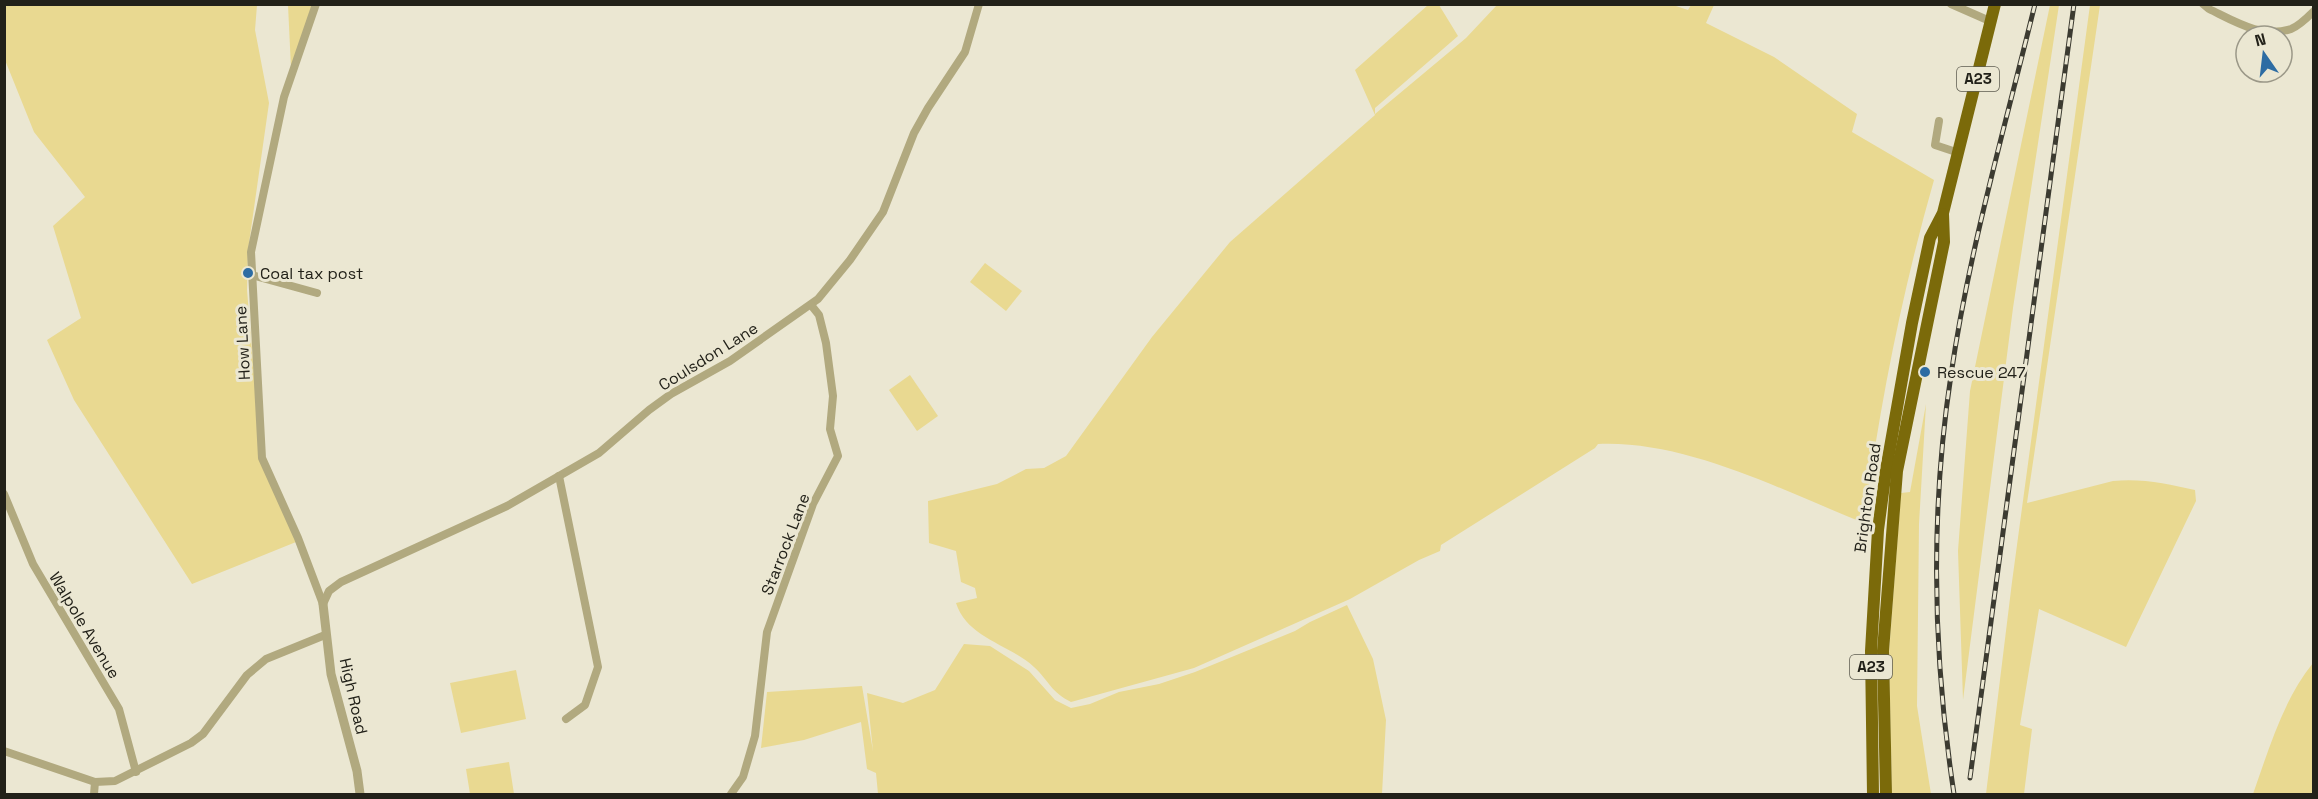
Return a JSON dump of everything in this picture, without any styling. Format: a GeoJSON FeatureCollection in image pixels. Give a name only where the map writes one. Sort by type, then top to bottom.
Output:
{"type":"FeatureCollection","features":[{"type":"Feature","properties":{"kind":"highway","name":"Brighton Road"},"geometry":{"type":"LineString","coordinates":[[1873,795],[1871,651],[1878,530],[1886,470],[1912,323],[1930,238],[1943,213],[1995,4]]}},
{"type":"Feature","properties":{"kind":"highway","name":"Brighton Road"},"geometry":{"type":"LineString","coordinates":[[1886,795],[1883,651],[1896,481],[1944,242],[1943,213]]}},
{"type":"Feature","properties":{"kind":"street","name":"How Lane"},"geometry":{"type":"LineString","coordinates":[[316,4],[284,97],[252,252],[252,274],[262,458],[298,538],[323,604]]}},
{"type":"Feature","properties":{"kind":"street","name":"Coulsdon Lane"},"geometry":{"type":"LineString","coordinates":[[323,604],[329,591],[341,582],[507,506],[607,447],[671,394],[730,361],[822,295],[850,260],[883,212],[914,133],[964,52],[979,4]]}},
{"type":"Feature","properties":{"kind":"street"},"geometry":{"type":"LineString","coordinates":[[1951,4],[1967,8],[1992,22]]}},
{"type":"Feature","properties":{"kind":"street"},"geometry":{"type":"LineString","coordinates":[[2203,4],[2248,28],[2268,32],[2292,29],[2313,11]]}},
{"type":"Feature","properties":{"kind":"street"},"geometry":{"type":"LineString","coordinates":[[1940,121],[1935,145],[1959,153]]}},
{"type":"Feature","properties":{"kind":"street"},"geometry":{"type":"LineString","coordinates":[[252,274],[317,293]]}},
{"type":"Feature","properties":{"kind":"street","name":"Starrock Lane"},"geometry":{"type":"LineString","coordinates":[[731,795],[743,777],[755,736],[766,632],[813,504],[838,456],[830,429],[833,396],[826,343],[819,315],[811,304]]}},
{"type":"Feature","properties":{"kind":"street"},"geometry":{"type":"LineString","coordinates":[[559,476],[598,667],[585,705],[566,719]]}},
{"type":"Feature","properties":{"kind":"street","name":"Walpole Avenue"},"geometry":{"type":"LineString","coordinates":[[4,494],[33,564],[119,709],[136,772]]}},
{"type":"Feature","properties":{"kind":"street","name":"High Road"},"geometry":{"type":"LineString","coordinates":[[323,604],[331,674],[357,771],[360,795]]}},
{"type":"Feature","properties":{"kind":"street"},"geometry":{"type":"LineString","coordinates":[[4,751],[95,782],[115,781],[136,772],[203,734],[247,675],[266,659],[325,635]]}},
{"type":"Feature","properties":{"kind":"street"},"geometry":{"type":"LineString","coordinates":[[94,795],[95,782]]}},
{"type":"Feature","properties":{"kind":"shaded area"},"geometry":{"type":"Polygon","coordinates":[[[1670,4],[1688,10],[1691,5],[1714,5],[1706,23],[1774,57],[1857,114],[1852,132],[1934,180],[1893,350],[1864,523],[1768,483],[1700,459],[1666,450],[1632,445],[1598,444],[1441,545],[1440,551],[1419,560],[1350,599],[1194,668],[1071,702],[1054,690],[1024,659],[969,625],[961,615],[956,603],[977,598],[975,588],[961,582],[956,551],[929,543],[928,501],[997,484],[1026,469],[1044,468],[1066,456],[1152,337],[1230,242],[1375,115],[1355,70],[1428,5],[1439,5],[1458,36],[1375,108],[1375,114],[1466,38],[1497,5],[1670,4]]]}},
{"type":"Feature","properties":{"kind":"shaded area"},"geometry":{"type":"Polygon","coordinates":[[[4,5],[257,5],[255,30],[269,103],[248,250],[247,290],[261,459],[296,542],[192,584],[74,400],[47,340],[81,318],[53,226],[85,197],[34,132],[5,60],[4,5]]]}},
{"type":"Feature","properties":{"kind":"shaded area"},"geometry":{"type":"Polygon","coordinates":[[[288,5],[312,5],[291,68],[288,5]]]}},
{"type":"Feature","properties":{"kind":"shaded area"},"geometry":{"type":"Polygon","coordinates":[[[2050,5],[2059,5],[2013,308],[1963,700],[1958,551],[1970,391],[2050,5]]]}},
{"type":"Feature","properties":{"kind":"shaded area"},"geometry":{"type":"Polygon","coordinates":[[[2090,5],[2100,5],[2027,503],[2124,480],[2155,482],[2195,490],[2196,501],[2126,647],[2039,609],[2020,725],[2032,729],[2024,794],[1986,794],[2012,582],[2090,5]]]}},
{"type":"Feature","properties":{"kind":"shaded area"},"geometry":{"type":"Polygon","coordinates":[[[985,263],[1022,291],[1006,311],[970,282],[985,263]]]}},
{"type":"Feature","properties":{"kind":"shaded area"},"geometry":{"type":"Polygon","coordinates":[[[910,375],[938,416],[917,431],[889,390],[910,375]]]}},
{"type":"Feature","properties":{"kind":"shaded area"},"geometry":{"type":"Polygon","coordinates":[[[1926,404],[1919,524],[1917,706],[1931,794],[1892,794],[1889,653],[1901,493],[1910,492],[1926,404]]]}},
{"type":"Feature","properties":{"kind":"shaded area"},"geometry":{"type":"Polygon","coordinates":[[[1347,605],[1373,659],[1386,720],[1382,794],[878,794],[876,773],[867,769],[861,722],[804,740],[761,748],[767,692],[862,686],[873,751],[867,693],[903,703],[935,690],[964,644],[990,646],[1029,671],[1055,700],[1071,708],[1090,704],[1119,692],[1159,684],[1195,672],[1295,631],[1347,605]]]}},
{"type":"Feature","properties":{"kind":"shaded area"},"geometry":{"type":"Polygon","coordinates":[[[2313,663],[2313,794],[2253,794],[2285,709],[2302,677],[2313,663]]]}},
{"type":"Feature","properties":{"kind":"shaded area"},"geometry":{"type":"Polygon","coordinates":[[[516,670],[526,719],[461,733],[450,683],[516,670]]]}},
{"type":"Feature","properties":{"kind":"shaded area"},"geometry":{"type":"Polygon","coordinates":[[[509,762],[514,794],[470,794],[466,769],[509,762]]]}},
{"type":"Feature","properties":{"kind":"railway"},"geometry":{"type":"LineString","coordinates":[[1954,794],[1938,637],[1937,532],[1944,427],[1959,328],[1988,189],[2035,4]]}},
{"type":"Feature","properties":{"kind":"railway"},"geometry":{"type":"LineString","coordinates":[[1970,778],[2074,4]]}},
{"type":"Feature","properties":{"kind":"place","name":"Coal tax post"},"geometry":{"type":"Point","coordinates":[248,273]}},
{"type":"Feature","properties":{"kind":"place","name":"Rescue 247"},"geometry":{"type":"Point","coordinates":[1925,372]}}]}
